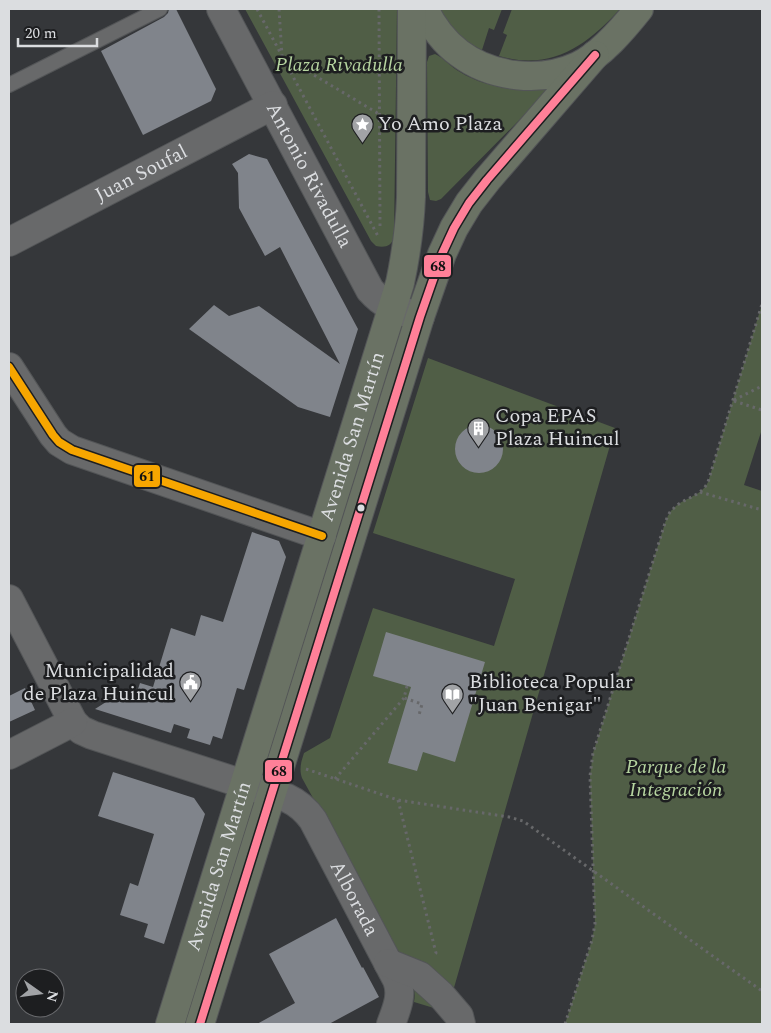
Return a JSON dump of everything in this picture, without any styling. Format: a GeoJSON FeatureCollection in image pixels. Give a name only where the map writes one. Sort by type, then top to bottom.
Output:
{"type":"FeatureCollection","features":[{"type":"Feature","properties":{"kind":"highway","name":"Avenida San Martín"},"geometry":{"type":"LineString","coordinates":[[170,1024],[400,283],[410,228],[412,197],[412,9]]}},
{"type":"Feature","properties":{"kind":"highway"},"geometry":{"type":"LineString","coordinates":[[424,9],[435,28],[459,53],[497,72],[516,76],[538,76],[558,73],[595,56],[639,9]]}},
{"type":"Feature","properties":{"kind":"highway","name":"Avenida San Martín"},"geometry":{"type":"LineString","coordinates":[[200,1024],[420,318],[442,254],[469,202],[595,56]]}},
{"type":"Feature","properties":{"kind":"street","name":"Antonio Rivadulla"},"geometry":{"type":"LineString","coordinates":[[221,9],[370,290],[384,304],[420,318]]}},
{"type":"Feature","properties":{"kind":"street","name":"Juan Soufal"},"geometry":{"type":"LineString","coordinates":[[9,242],[272,105]]}},
{"type":"Feature","properties":{"kind":"street"},"geometry":{"type":"LineString","coordinates":[[9,367],[53,435],[59,442],[72,450],[322,536]]}},
{"type":"Feature","properties":{"kind":"street"},"geometry":{"type":"LineString","coordinates":[[9,598],[73,722],[9,755]]}},
{"type":"Feature","properties":{"kind":"street","name":"Alborada"},"geometry":{"type":"LineString","coordinates":[[73,722],[81,730],[92,735],[272,793],[293,801],[304,809],[313,820],[397,980],[400,991],[392,1024]]}},
{"type":"Feature","properties":{"kind":"street"},"geometry":{"type":"LineString","coordinates":[[388,963],[420,976],[459,1016],[461,1024]]}},
{"type":"Feature","properties":{"kind":"lane"},"geometry":{"type":"LineString","coordinates":[[9,85],[160,9]]}},
{"type":"Feature","properties":{"kind":"path"},"geometry":{"type":"LineString","coordinates":[[257,9],[380,238]]}},
{"type":"Feature","properties":{"kind":"path"},"geometry":{"type":"LineString","coordinates":[[279,9],[282,56]]}},
{"type":"Feature","properties":{"kind":"path"},"geometry":{"type":"LineString","coordinates":[[379,9],[380,247]]}},
{"type":"Feature","properties":{"kind":"path"},"geometry":{"type":"LineString","coordinates":[[282,56],[379,114]]}},
{"type":"Feature","properties":{"kind":"path"},"geometry":{"type":"LineString","coordinates":[[565,1024],[594,932],[594,871],[590,776],[594,753],[668,516],[676,506],[705,488],[711,474],[762,304]]}},
{"type":"Feature","properties":{"kind":"path"},"geometry":{"type":"LineString","coordinates":[[733,401],[762,386]]}},
{"type":"Feature","properties":{"kind":"path"},"geometry":{"type":"LineString","coordinates":[[733,401],[762,410]]}},
{"type":"Feature","properties":{"kind":"path"},"geometry":{"type":"LineString","coordinates":[[700,492],[762,510]]}},
{"type":"Feature","properties":{"kind":"path"},"geometry":{"type":"LineString","coordinates":[[335,780],[404,698],[407,686]]}},
{"type":"Feature","properties":{"kind":"path"},"geometry":{"type":"LineString","coordinates":[[404,698],[422,704],[419,715]]}},
{"type":"Feature","properties":{"kind":"path"},"geometry":{"type":"LineString","coordinates":[[300,768],[398,800],[518,819],[762,991]]}},
{"type":"Feature","properties":{"kind":"path"},"geometry":{"type":"LineString","coordinates":[[398,800],[436,953],[429,959]]}},
{"type":"Feature","properties":{"kind":"green space","name":"Plaza Rivadulla"},"geometry":{"type":"Polygon","coordinates":[[[245,9],[397,9],[394,237],[390,244],[382,247],[376,246],[371,241],[245,9]]]}},
{"type":"Feature","properties":{"kind":"green space"},"geometry":{"type":"Polygon","coordinates":[[[439,9],[502,9],[494,30],[489,28],[482,50],[457,33],[439,9]]]}},
{"type":"Feature","properties":{"kind":"green space"},"geometry":{"type":"Polygon","coordinates":[[[512,9],[620,9],[594,34],[567,52],[535,60],[518,60],[499,56],[507,35],[503,33],[512,9]]]}},
{"type":"Feature","properties":{"kind":"green space"},"geometry":{"type":"Polygon","coordinates":[[[435,54],[460,72],[482,82],[504,88],[551,88],[441,199],[436,201],[430,200],[428,192],[427,62],[429,56],[435,54]]]}},
{"type":"Feature","properties":{"kind":"green space","name":"Parque de la Integración"},"geometry":{"type":"Polygon","coordinates":[[[762,304],[762,429],[744,485],[762,491],[762,1024],[565,1024],[592,940],[595,924],[590,776],[593,753],[668,515],[677,505],[701,491],[708,482],[762,304]]]}},
{"type":"Feature","properties":{"kind":"green space"},"geometry":{"type":"Polygon","coordinates":[[[428,358],[615,428],[447,1012],[414,1002],[414,987],[409,973],[301,775],[301,762],[304,753],[330,738],[373,608],[494,646],[515,579],[373,533],[428,358]]]}},
{"type":"Feature","properties":{"kind":"building"},"geometry":{"type":"Polygon","coordinates":[[[169,9],[176,9],[216,89],[211,101],[143,135],[101,51],[164,17],[169,9]]]}},
{"type":"Feature","properties":{"kind":"building"},"geometry":{"type":"Polygon","coordinates":[[[249,154],[267,159],[358,329],[330,417],[298,407],[189,329],[214,305],[229,316],[259,306],[340,364],[280,247],[265,256],[239,208],[238,173],[232,164],[249,154]]]}},
{"type":"Feature","properties":{"kind":"building","name":"Copa EPAS Plaza Huincul"},"geometry":{"type":"Polygon","coordinates":[[[479,425],[488,427],[496,432],[501,440],[503,449],[501,458],[496,466],[488,471],[479,473],[470,471],[462,466],[457,458],[455,449],[457,440],[462,432],[470,427],[479,425]]]}},
{"type":"Feature","properties":{"kind":"building"},"geometry":{"type":"Polygon","coordinates":[[[252,532],[279,541],[286,557],[244,690],[237,688],[222,739],[213,736],[210,745],[187,738],[190,729],[174,724],[171,733],[95,709],[117,695],[134,701],[140,683],[153,687],[171,628],[195,636],[201,615],[223,622],[252,532]]]}},
{"type":"Feature","properties":{"kind":"building"},"geometry":{"type":"Polygon","coordinates":[[[386,632],[485,662],[455,762],[423,752],[417,771],[388,763],[411,687],[373,676],[386,632]]]}},
{"type":"Feature","properties":{"kind":"building"},"geometry":{"type":"Polygon","coordinates":[[[25,688],[35,710],[9,722],[9,696],[25,688]]]}},
{"type":"Feature","properties":{"kind":"building"},"geometry":{"type":"Polygon","coordinates":[[[113,772],[194,798],[205,814],[164,944],[144,937],[148,924],[120,915],[130,883],[138,886],[154,834],[98,816],[113,772]]]}},
{"type":"Feature","properties":{"kind":"building"},"geometry":{"type":"Polygon","coordinates":[[[336,918],[379,997],[329,1024],[257,1024],[295,1003],[269,954],[336,918]]]}},
{"type":"Feature","properties":{"kind":"transit line","name":"68"},"geometry":{"type":"LineString","coordinates":[[200,1024],[420,317],[442,254],[454,228],[469,203],[595,55]]}},
{"type":"Feature","properties":{"kind":"transit line","name":"61"},"geometry":{"type":"LineString","coordinates":[[9,367],[53,435],[59,442],[72,450],[322,536]]}},
{"type":"Feature","properties":{"kind":"place","name":"Yo Amo Plaza"},"geometry":{"type":"Point","coordinates":[362,143]}},
{"type":"Feature","properties":{"kind":"place","name":"Copa EPAS Plaza Huincul"},"geometry":{"type":"Point","coordinates":[479,447]}},
{"type":"Feature","properties":{"kind":"place","name":"Municipalidad de Plaza Huincul"},"geometry":{"type":"Point","coordinates":[190,702]}},
{"type":"Feature","properties":{"kind":"place","name":"Biblioteca Popular \"Juan Benigar\""},"geometry":{"type":"Point","coordinates":[453,713]}}]}
